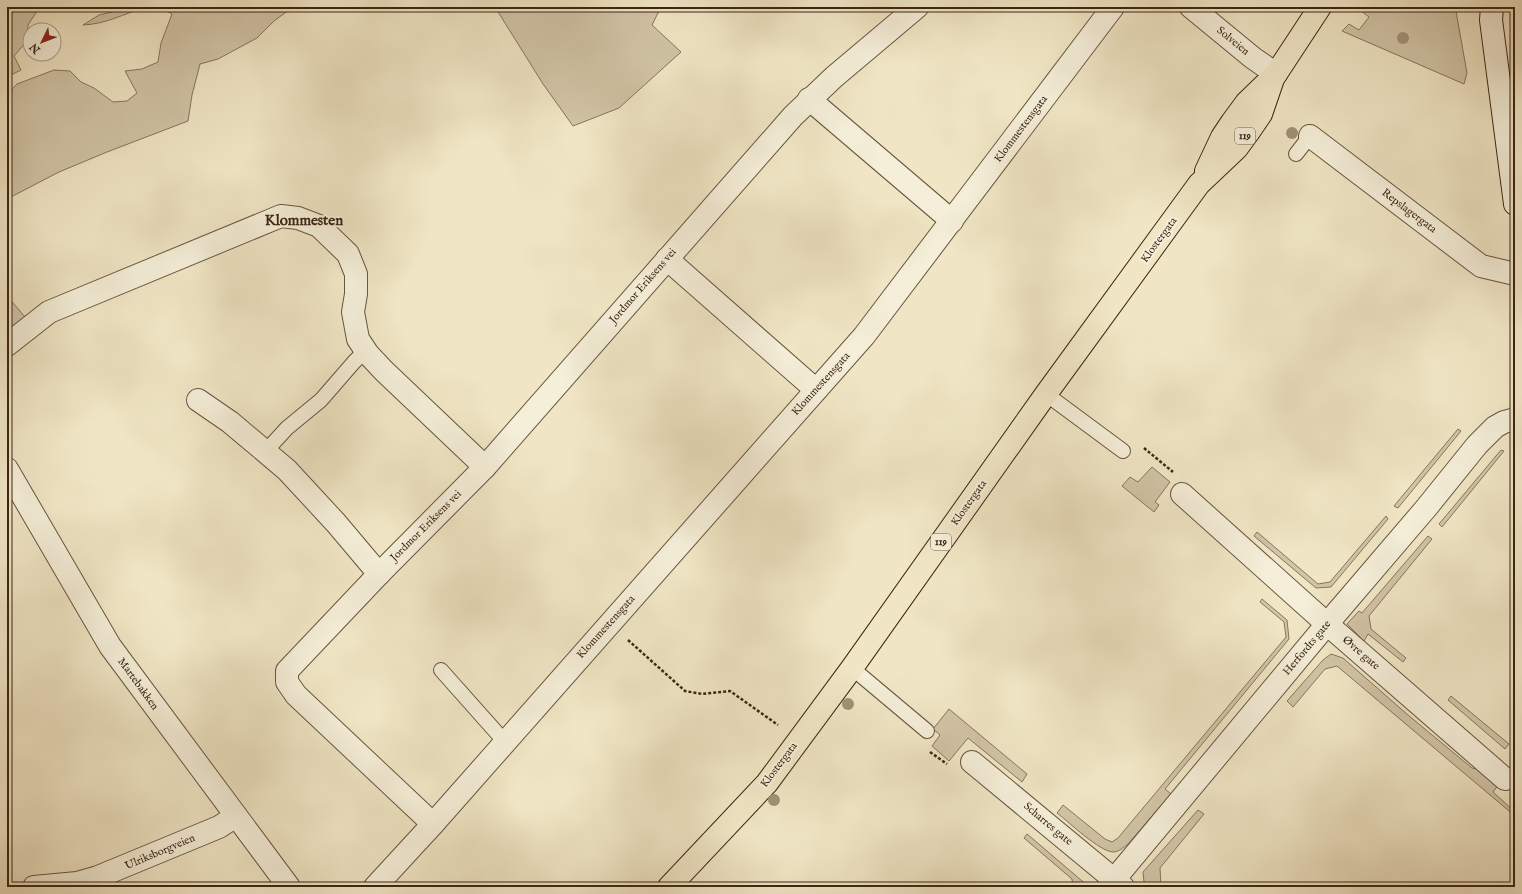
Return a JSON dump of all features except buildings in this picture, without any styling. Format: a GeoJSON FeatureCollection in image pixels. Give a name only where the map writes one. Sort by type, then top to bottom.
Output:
{"type":"FeatureCollection","features":[{"type":"Feature","properties":{"kind":"main road","name":"Klostergata"},"geometry":{"type":"LineString","coordinates":[[669,887],[767,783],[852,668],[1046,394],[1199,184],[1237,148],[1261,114],[1275,75],[1320,7]]}},
{"type":"Feature","properties":{"kind":"street","name":"Jordmor Eriksens vei"},"geometry":{"type":"LineString","coordinates":[[433,824],[296,696],[287,682],[287,671],[379,574],[485,467],[766,145],[809,99],[916,7]]}},
{"type":"Feature","properties":{"kind":"street","name":"Klommestensgata"},"geometry":{"type":"LineString","coordinates":[[375,887],[433,824],[864,336],[1113,7]]}},
{"type":"Feature","properties":{"kind":"street","name":"Solveien"},"geometry":{"type":"LineString","coordinates":[[1191,7],[1275,75]]}},
{"type":"Feature","properties":{"kind":"street"},"geometry":{"type":"LineString","coordinates":[[1492,7],[1491,20],[1515,204]]}},
{"type":"Feature","properties":{"kind":"street"},"geometry":{"type":"LineString","coordinates":[[809,99],[952,221]]}},
{"type":"Feature","properties":{"kind":"street","name":"Repslagergata"},"geometry":{"type":"LineString","coordinates":[[1310,136],[1481,266],[1515,274]]}},
{"type":"Feature","properties":{"kind":"street"},"geometry":{"type":"LineString","coordinates":[[7,345],[49,312],[281,216],[298,218],[319,226],[348,254],[356,274],[356,294],[353,312],[358,339],[366,350],[384,371],[485,467]]}},
{"type":"Feature","properties":{"kind":"street"},"geometry":{"type":"LineString","coordinates":[[667,259],[816,390]]}},
{"type":"Feature","properties":{"kind":"street"},"geometry":{"type":"LineString","coordinates":[[198,400],[230,422],[287,470],[336,523],[379,574]]}},
{"type":"Feature","properties":{"kind":"street","name":"Herfordts gate"},"geometry":{"type":"LineString","coordinates":[[1115,884],[1327,624],[1427,508],[1477,445],[1495,426],[1515,419]]}},
{"type":"Feature","properties":{"kind":"street","name":"Martebakken"},"geometry":{"type":"LineString","coordinates":[[7,469],[110,646],[289,887]]}},
{"type":"Feature","properties":{"kind":"street","name":"Øvre gate"},"geometry":{"type":"LineString","coordinates":[[1182,494],[1327,624],[1505,779]]}},
{"type":"Feature","properties":{"kind":"street","name":"Scharres gate"},"geometry":{"type":"LineString","coordinates":[[972,762],[1115,884]]}},
{"type":"Feature","properties":{"kind":"street","name":"Ulriksborgveien"},"geometry":{"type":"LineString","coordinates":[[34,887],[77,883],[98,877],[219,827],[236,816]]}},
{"type":"Feature","properties":{"kind":"lane"},"geometry":{"type":"LineString","coordinates":[[1296,154],[1310,136]]}},
{"type":"Feature","properties":{"kind":"lane"},"geometry":{"type":"LineString","coordinates":[[265,452],[287,428],[321,400],[366,350]]}},
{"type":"Feature","properties":{"kind":"lane"},"geometry":{"type":"LineString","coordinates":[[1046,394],[1123,451]]}},
{"type":"Feature","properties":{"kind":"lane"},"geometry":{"type":"LineString","coordinates":[[852,668],[927,731]]}},
{"type":"Feature","properties":{"kind":"lane"},"geometry":{"type":"LineString","coordinates":[[441,670],[505,742]]}},
{"type":"Feature","properties":{"kind":"path"},"geometry":{"type":"LineString","coordinates":[[1123,451],[1145,448],[1175,474],[1182,494]]}},
{"type":"Feature","properties":{"kind":"path"},"geometry":{"type":"LineString","coordinates":[[610,623],[685,691],[702,694],[730,691],[781,727]]}},
{"type":"Feature","properties":{"kind":"shaded area"},"geometry":{"type":"Polygon","coordinates":[[[24,7],[37,11],[30,22],[22,22],[22,47],[14,56],[21,70],[7,77],[7,19],[11,13],[24,7]]]}},
{"type":"Feature","properties":{"kind":"shaded area"},"geometry":{"type":"Polygon","coordinates":[[[125,7],[145,7],[107,21],[83,25],[99,15],[125,7]]]}},
{"type":"Feature","properties":{"kind":"shaded area"},"geometry":{"type":"Polygon","coordinates":[[[160,7],[293,7],[274,21],[257,38],[218,59],[200,64],[192,95],[188,121],[59,172],[7,199],[7,94],[17,84],[54,70],[70,71],[81,82],[94,88],[113,102],[127,101],[137,93],[125,71],[142,69],[158,62],[161,43],[172,14],[160,7]]]}},
{"type":"Feature","properties":{"kind":"shaded area"},"geometry":{"type":"Polygon","coordinates":[[[495,7],[659,7],[660,9],[652,25],[681,52],[619,108],[573,126],[543,84],[495,7]]]}},
{"type":"Feature","properties":{"kind":"shaded area"},"geometry":{"type":"Polygon","coordinates":[[[1365,7],[1453,7],[1456,10],[1467,73],[1464,84],[1342,31],[1349,24],[1359,30],[1369,17],[1360,10],[1365,7]]]}},
{"type":"Feature","properties":{"kind":"shaded area"},"geometry":{"type":"Polygon","coordinates":[[[7,296],[26,318],[11,330],[7,326],[7,296]]]}},
{"type":"Feature","properties":{"kind":"shaded area"},"geometry":{"type":"Polygon","coordinates":[[[1458,429],[1461,431],[1398,508],[1394,506],[1458,429]]]}},
{"type":"Feature","properties":{"kind":"shaded area"},"geometry":{"type":"Polygon","coordinates":[[[1501,450],[1504,451],[1442,527],[1439,524],[1501,450]]]}},
{"type":"Feature","properties":{"kind":"shaded area"},"geometry":{"type":"Polygon","coordinates":[[[1152,467],[1170,482],[1155,502],[1159,505],[1154,512],[1122,486],[1130,477],[1138,482],[1152,467]]]}},
{"type":"Feature","properties":{"kind":"shaded area"},"geometry":{"type":"Polygon","coordinates":[[[1386,516],[1388,519],[1331,587],[1316,588],[1254,536],[1257,532],[1318,584],[1330,582],[1386,516]]]}},
{"type":"Feature","properties":{"kind":"shaded area"},"geometry":{"type":"Polygon","coordinates":[[[1428,536],[1432,539],[1369,616],[1371,629],[1406,658],[1403,662],[1368,634],[1364,641],[1347,624],[1359,611],[1362,613],[1428,536]]]}},
{"type":"Feature","properties":{"kind":"shaded area"},"geometry":{"type":"Polygon","coordinates":[[[1262,599],[1287,620],[1289,639],[1165,789],[1171,794],[1129,843],[1117,851],[1113,852],[1107,850],[1093,842],[1057,813],[1063,805],[1105,839],[1112,842],[1118,838],[1286,637],[1284,622],[1260,602],[1262,599]]]}},
{"type":"Feature","properties":{"kind":"shaded area"},"geometry":{"type":"Polygon","coordinates":[[[1331,654],[1343,658],[1472,768],[1484,770],[1499,784],[1493,792],[1515,812],[1515,816],[1337,666],[1325,669],[1293,707],[1287,701],[1323,660],[1331,654]]]}},
{"type":"Feature","properties":{"kind":"shaded area"},"geometry":{"type":"Polygon","coordinates":[[[1451,696],[1509,744],[1505,749],[1448,700],[1451,696]]]}},
{"type":"Feature","properties":{"kind":"shaded area"},"geometry":{"type":"Polygon","coordinates":[[[949,709],[1027,774],[1022,782],[968,738],[949,761],[932,746],[940,735],[933,729],[949,709]]]}},
{"type":"Feature","properties":{"kind":"shaded area"},"geometry":{"type":"Polygon","coordinates":[[[1198,810],[1204,814],[1160,868],[1161,887],[1150,887],[1144,882],[1143,872],[1198,810]]]}},
{"type":"Feature","properties":{"kind":"shaded area"},"geometry":{"type":"Polygon","coordinates":[[[1027,834],[1088,887],[1073,887],[1072,879],[1024,838],[1027,834]]]}},
{"type":"Feature","properties":{"kind":"district","name":"Klommesten"},"geometry":{"type":"Point","coordinates":[304,220]}}]}
